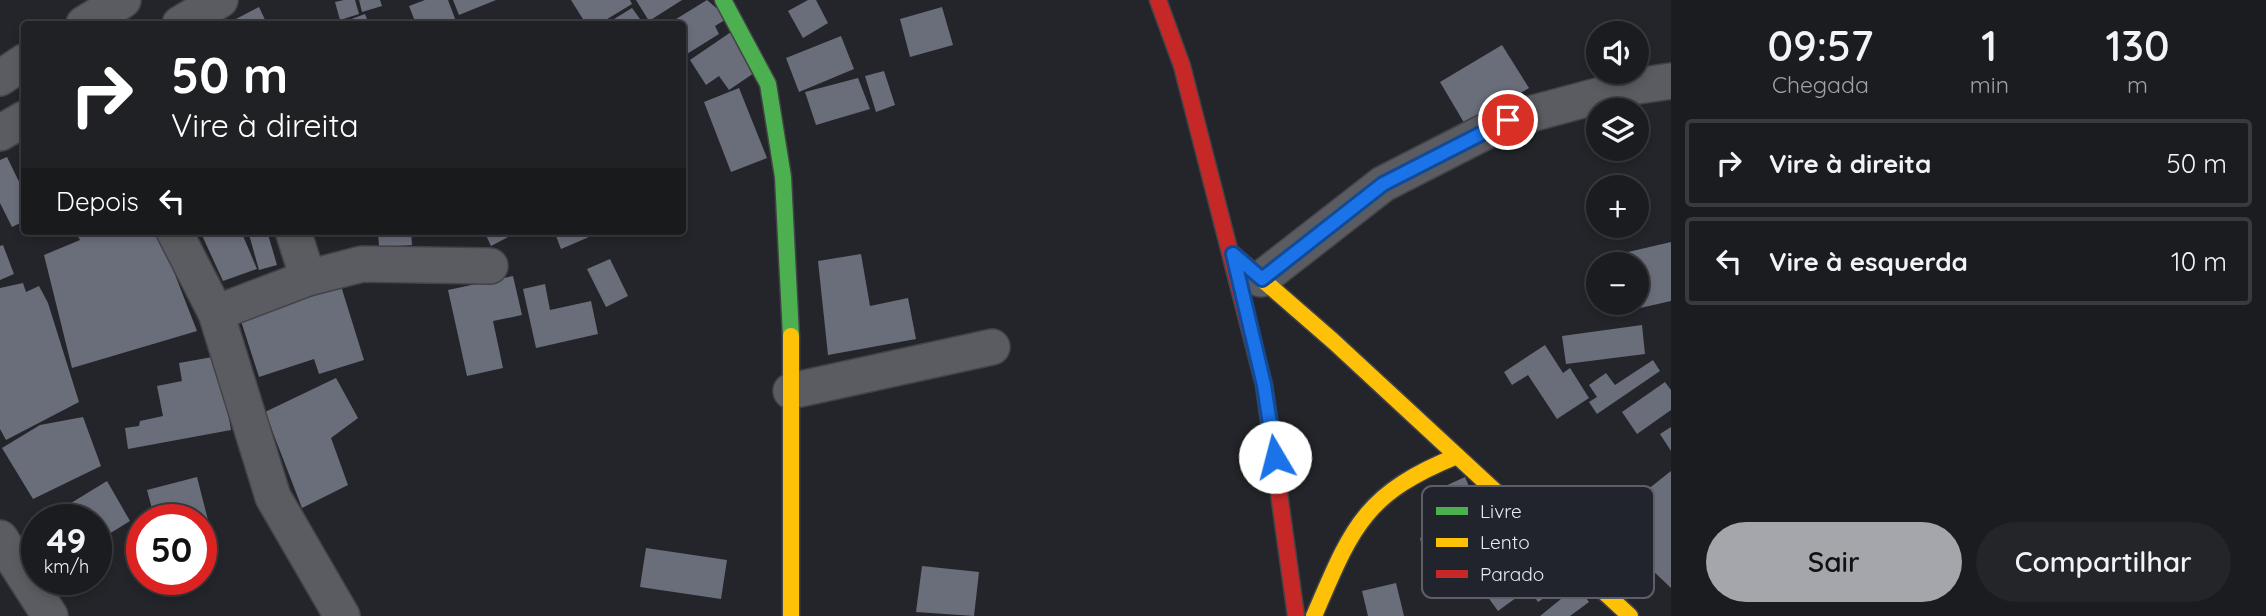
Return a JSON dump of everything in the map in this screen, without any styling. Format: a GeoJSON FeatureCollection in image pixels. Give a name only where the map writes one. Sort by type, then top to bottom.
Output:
{"type":"FeatureCollection","features":[{"type":"Feature","properties":{"kind":"street"},"geometry":{"type":"LineString","coordinates":[[90,21],[123,0]]}},
{"type":"Feature","properties":{"kind":"street"},"geometry":{"type":"LineString","coordinates":[[185,21],[220,0]]}},
{"type":"Feature","properties":{"kind":"street"},"geometry":{"type":"LineString","coordinates":[[723,0],[768,84],[783,177],[791,297],[791,616]]}},
{"type":"Feature","properties":{"kind":"street"},"geometry":{"type":"LineString","coordinates":[[1158,0],[1182,66],[1233,254],[1264,385],[1296,616]]}},
{"type":"Feature","properties":{"kind":"street"},"geometry":{"type":"LineString","coordinates":[[0,78],[21,64]]}},
{"type":"Feature","properties":{"kind":"street"},"geometry":{"type":"LineString","coordinates":[[1262,279],[1383,184],[1508,120],[1631,87],[1671,81]]}},
{"type":"Feature","properties":{"kind":"street"},"geometry":{"type":"LineString","coordinates":[[0,133],[21,121]]}},
{"type":"Feature","properties":{"kind":"street"},"geometry":{"type":"LineString","coordinates":[[176,235],[216,313],[273,497],[342,616]]}},
{"type":"Feature","properties":{"kind":"street"},"geometry":{"type":"LineString","coordinates":[[294,235],[308,278]]}},
{"type":"Feature","properties":{"kind":"street"},"geometry":{"type":"LineString","coordinates":[[1233,254],[1489,486]]}},
{"type":"Feature","properties":{"kind":"street"},"geometry":{"type":"LineString","coordinates":[[216,313],[308,278],[362,264],[489,266]]}},
{"type":"Feature","properties":{"kind":"street"},"geometry":{"type":"LineString","coordinates":[[791,391],[992,347]]}},
{"type":"Feature","properties":{"kind":"street"},"geometry":{"type":"LineString","coordinates":[[1314,616],[1337,561],[1368,512],[1404,479],[1457,456]]}},
{"type":"Feature","properties":{"kind":"street"},"geometry":{"type":"LineString","coordinates":[[0,538],[50,616]]}},
{"type":"Feature","properties":{"kind":"street"},"geometry":{"type":"LineString","coordinates":[[1611,598],[1630,616]]}},
{"type":"Feature","properties":{"kind":"building"},"geometry":{"type":"Polygon","coordinates":[[[355,0],[359,14],[340,20],[335,2],[355,0]]]}},
{"type":"Feature","properties":{"kind":"building"},"geometry":{"type":"Polygon","coordinates":[[[359,0],[380,0],[382,6],[362,12],[359,0]]]}},
{"type":"Feature","properties":{"kind":"building"},"geometry":{"type":"Polygon","coordinates":[[[425,0],[448,0],[456,21],[415,21],[409,6],[425,0]]]}},
{"type":"Feature","properties":{"kind":"building"},"geometry":{"type":"Polygon","coordinates":[[[453,0],[496,0],[459,15],[453,0]]]}},
{"type":"Feature","properties":{"kind":"building"},"geometry":{"type":"Polygon","coordinates":[[[571,0],[630,0],[632,4],[604,21],[584,21],[571,0]]]}},
{"type":"Feature","properties":{"kind":"building"},"geometry":{"type":"Polygon","coordinates":[[[636,0],[682,0],[649,21],[636,0]]]}},
{"type":"Feature","properties":{"kind":"building"},"geometry":{"type":"Polygon","coordinates":[[[707,0],[728,18],[715,26],[719,34],[686,55],[686,21],[673,21],[707,0]]]}},
{"type":"Feature","properties":{"kind":"building"},"geometry":{"type":"Polygon","coordinates":[[[808,0],[816,0],[828,23],[803,38],[788,11],[808,0]]]}},
{"type":"Feature","properties":{"kind":"building"},"geometry":{"type":"Polygon","coordinates":[[[259,7],[266,21],[234,21],[259,7]]]}},
{"type":"Feature","properties":{"kind":"building"},"geometry":{"type":"Polygon","coordinates":[[[942,7],[953,45],[910,57],[900,19],[942,7]]]}},
{"type":"Feature","properties":{"kind":"building"},"geometry":{"type":"Polygon","coordinates":[[[632,8],[640,19],[636,21],[611,21],[632,8]]]}},
{"type":"Feature","properties":{"kind":"building"},"geometry":{"type":"Polygon","coordinates":[[[365,14],[368,21],[346,21],[365,14]]]}},
{"type":"Feature","properties":{"kind":"building"},"geometry":{"type":"Polygon","coordinates":[[[731,32],[757,71],[729,90],[719,76],[706,85],[690,60],[731,32]]]}},
{"type":"Feature","properties":{"kind":"building"},"geometry":{"type":"Polygon","coordinates":[[[841,36],[854,69],[799,92],[786,58],[841,36]]]}},
{"type":"Feature","properties":{"kind":"building"},"geometry":{"type":"Polygon","coordinates":[[[1502,45],[1529,88],[1466,126],[1440,82],[1502,45]]]}},
{"type":"Feature","properties":{"kind":"building"},"geometry":{"type":"Polygon","coordinates":[[[884,71],[895,105],[876,112],[865,76],[884,71]]]}},
{"type":"Feature","properties":{"kind":"building"},"geometry":{"type":"Polygon","coordinates":[[[858,78],[870,109],[816,125],[805,92],[858,78]]]}},
{"type":"Feature","properties":{"kind":"building"},"geometry":{"type":"Polygon","coordinates":[[[739,88],[767,158],[731,172],[704,102],[739,88]]]}},
{"type":"Feature","properties":{"kind":"building"},"geometry":{"type":"Polygon","coordinates":[[[7,157],[21,186],[21,222],[12,227],[0,203],[0,160],[7,157]]]}},
{"type":"Feature","properties":{"kind":"building"},"geometry":{"type":"Polygon","coordinates":[[[77,235],[160,235],[197,331],[72,368],[44,255],[80,240],[77,235]]]}},
{"type":"Feature","properties":{"kind":"building"},"geometry":{"type":"Polygon","coordinates":[[[202,235],[243,235],[257,269],[223,281],[202,235]]]}},
{"type":"Feature","properties":{"kind":"building"},"geometry":{"type":"Polygon","coordinates":[[[249,235],[268,235],[277,265],[259,270],[249,235]]]}},
{"type":"Feature","properties":{"kind":"building"},"geometry":{"type":"Polygon","coordinates":[[[378,235],[411,235],[412,245],[379,247],[378,235]]]}},
{"type":"Feature","properties":{"kind":"building"},"geometry":{"type":"Polygon","coordinates":[[[486,235],[512,235],[491,246],[486,235]]]}},
{"type":"Feature","properties":{"kind":"building"},"geometry":{"type":"Polygon","coordinates":[[[556,235],[594,235],[561,249],[556,235]]]}},
{"type":"Feature","properties":{"kind":"building"},"geometry":{"type":"Polygon","coordinates":[[[1671,242],[1671,301],[1649,306],[1649,252],[1628,252],[1671,242]]]}},
{"type":"Feature","properties":{"kind":"building"},"geometry":{"type":"Polygon","coordinates":[[[3,245],[14,274],[0,280],[0,246],[3,245]]]}},
{"type":"Feature","properties":{"kind":"building"},"geometry":{"type":"Polygon","coordinates":[[[861,254],[870,306],[908,298],[916,339],[828,355],[818,261],[861,254]]]}},
{"type":"Feature","properties":{"kind":"building"},"geometry":{"type":"Polygon","coordinates":[[[610,259],[628,296],[606,307],[587,269],[610,259]]]}},
{"type":"Feature","properties":{"kind":"building"},"geometry":{"type":"Polygon","coordinates":[[[513,276],[522,315],[493,321],[503,368],[467,376],[448,290],[513,276]]]}},
{"type":"Feature","properties":{"kind":"building"},"geometry":{"type":"Polygon","coordinates":[[[23,283],[26,292],[39,286],[48,303],[79,402],[6,440],[0,429],[0,288],[23,283]]]}},
{"type":"Feature","properties":{"kind":"building"},"geometry":{"type":"Polygon","coordinates":[[[545,284],[550,310],[591,301],[598,334],[536,348],[523,289],[545,284]]]}},
{"type":"Feature","properties":{"kind":"building"},"geometry":{"type":"Polygon","coordinates":[[[341,286],[364,360],[319,374],[314,359],[259,377],[240,318],[341,286]]]}},
{"type":"Feature","properties":{"kind":"building"},"geometry":{"type":"Polygon","coordinates":[[[1642,325],[1645,354],[1566,364],[1562,336],[1642,325]]]}},
{"type":"Feature","properties":{"kind":"building"},"geometry":{"type":"Polygon","coordinates":[[[1545,345],[1563,373],[1570,368],[1589,398],[1557,419],[1528,375],[1512,385],[1504,372],[1545,345]]]}},
{"type":"Feature","properties":{"kind":"building"},"geometry":{"type":"Polygon","coordinates":[[[218,356],[231,430],[128,449],[125,428],[139,426],[140,421],[163,416],[157,386],[182,381],[179,363],[218,356]]]}},
{"type":"Feature","properties":{"kind":"building"},"geometry":{"type":"Polygon","coordinates":[[[1653,360],[1660,371],[1597,414],[1589,402],[1597,397],[1589,385],[1606,373],[1615,385],[1653,360]]]}},
{"type":"Feature","properties":{"kind":"building"},"geometry":{"type":"Polygon","coordinates":[[[336,378],[358,418],[331,438],[348,485],[302,508],[265,412],[336,378]]]}},
{"type":"Feature","properties":{"kind":"building"},"geometry":{"type":"Polygon","coordinates":[[[1665,382],[1671,390],[1671,410],[1637,434],[1622,412],[1665,382]]]}},
{"type":"Feature","properties":{"kind":"building"},"geometry":{"type":"Polygon","coordinates":[[[83,417],[101,466],[33,499],[2,448],[40,425],[83,417]]]}},
{"type":"Feature","properties":{"kind":"building"},"geometry":{"type":"Polygon","coordinates":[[[1671,427],[1671,451],[1660,434],[1671,427]]]}},
{"type":"Feature","properties":{"kind":"building"},"geometry":{"type":"Polygon","coordinates":[[[1671,471],[1671,588],[1654,572],[1652,486],[1671,471]]]}},
{"type":"Feature","properties":{"kind":"building"},"geometry":{"type":"Polygon","coordinates":[[[197,477],[204,504],[151,504],[147,490],[197,477]]]}},
{"type":"Feature","properties":{"kind":"building"},"geometry":{"type":"Polygon","coordinates":[[[1465,477],[1469,486],[1445,486],[1465,477]]]}},
{"type":"Feature","properties":{"kind":"building"},"geometry":{"type":"Polygon","coordinates":[[[107,481],[126,514],[126,523],[112,532],[112,504],[69,504],[107,481]]]}},
{"type":"Feature","properties":{"kind":"building"},"geometry":{"type":"Polygon","coordinates":[[[646,548],[727,560],[721,599],[640,587],[646,548]]]}},
{"type":"Feature","properties":{"kind":"building"},"geometry":{"type":"Polygon","coordinates":[[[922,566],[979,572],[974,616],[916,612],[922,566]]]}},
{"type":"Feature","properties":{"kind":"building"},"geometry":{"type":"Polygon","coordinates":[[[1396,583],[1404,616],[1368,616],[1362,591],[1396,583]]]}},
{"type":"Feature","properties":{"kind":"building"},"geometry":{"type":"Polygon","coordinates":[[[1488,598],[1516,598],[1498,611],[1488,598]]]}},
{"type":"Feature","properties":{"kind":"building"},"geometry":{"type":"Polygon","coordinates":[[[1562,598],[1586,598],[1589,602],[1570,616],[1540,616],[1562,598]]]}},
{"type":"Feature","properties":{"kind":"traffic: fast"},"geometry":{"type":"LineString","coordinates":[[723,0],[768,84],[783,177],[791,336]]}},
{"type":"Feature","properties":{"kind":"traffic: slow"},"geometry":{"type":"LineString","coordinates":[[1233,254],[1333,341],[1490,486]]}},
{"type":"Feature","properties":{"kind":"traffic: slow"},"geometry":{"type":"LineString","coordinates":[[791,336],[791,616]]}},
{"type":"Feature","properties":{"kind":"traffic: slow"},"geometry":{"type":"LineString","coordinates":[[1314,616],[1339,559],[1364,517],[1400,485],[1457,456]]}},
{"type":"Feature","properties":{"kind":"traffic: slow"},"geometry":{"type":"LineString","coordinates":[[1611,598],[1630,616]]}},
{"type":"Feature","properties":{"kind":"traffic: jam"},"geometry":{"type":"LineString","coordinates":[[1158,0],[1182,66],[1264,385],[1296,616]]}},
{"type":"Feature","properties":{"kind":"route"},"geometry":{"type":"LineString","coordinates":[[1275,457],[1264,385],[1233,254],[1262,279],[1383,184],[1508,120]]}}]}
